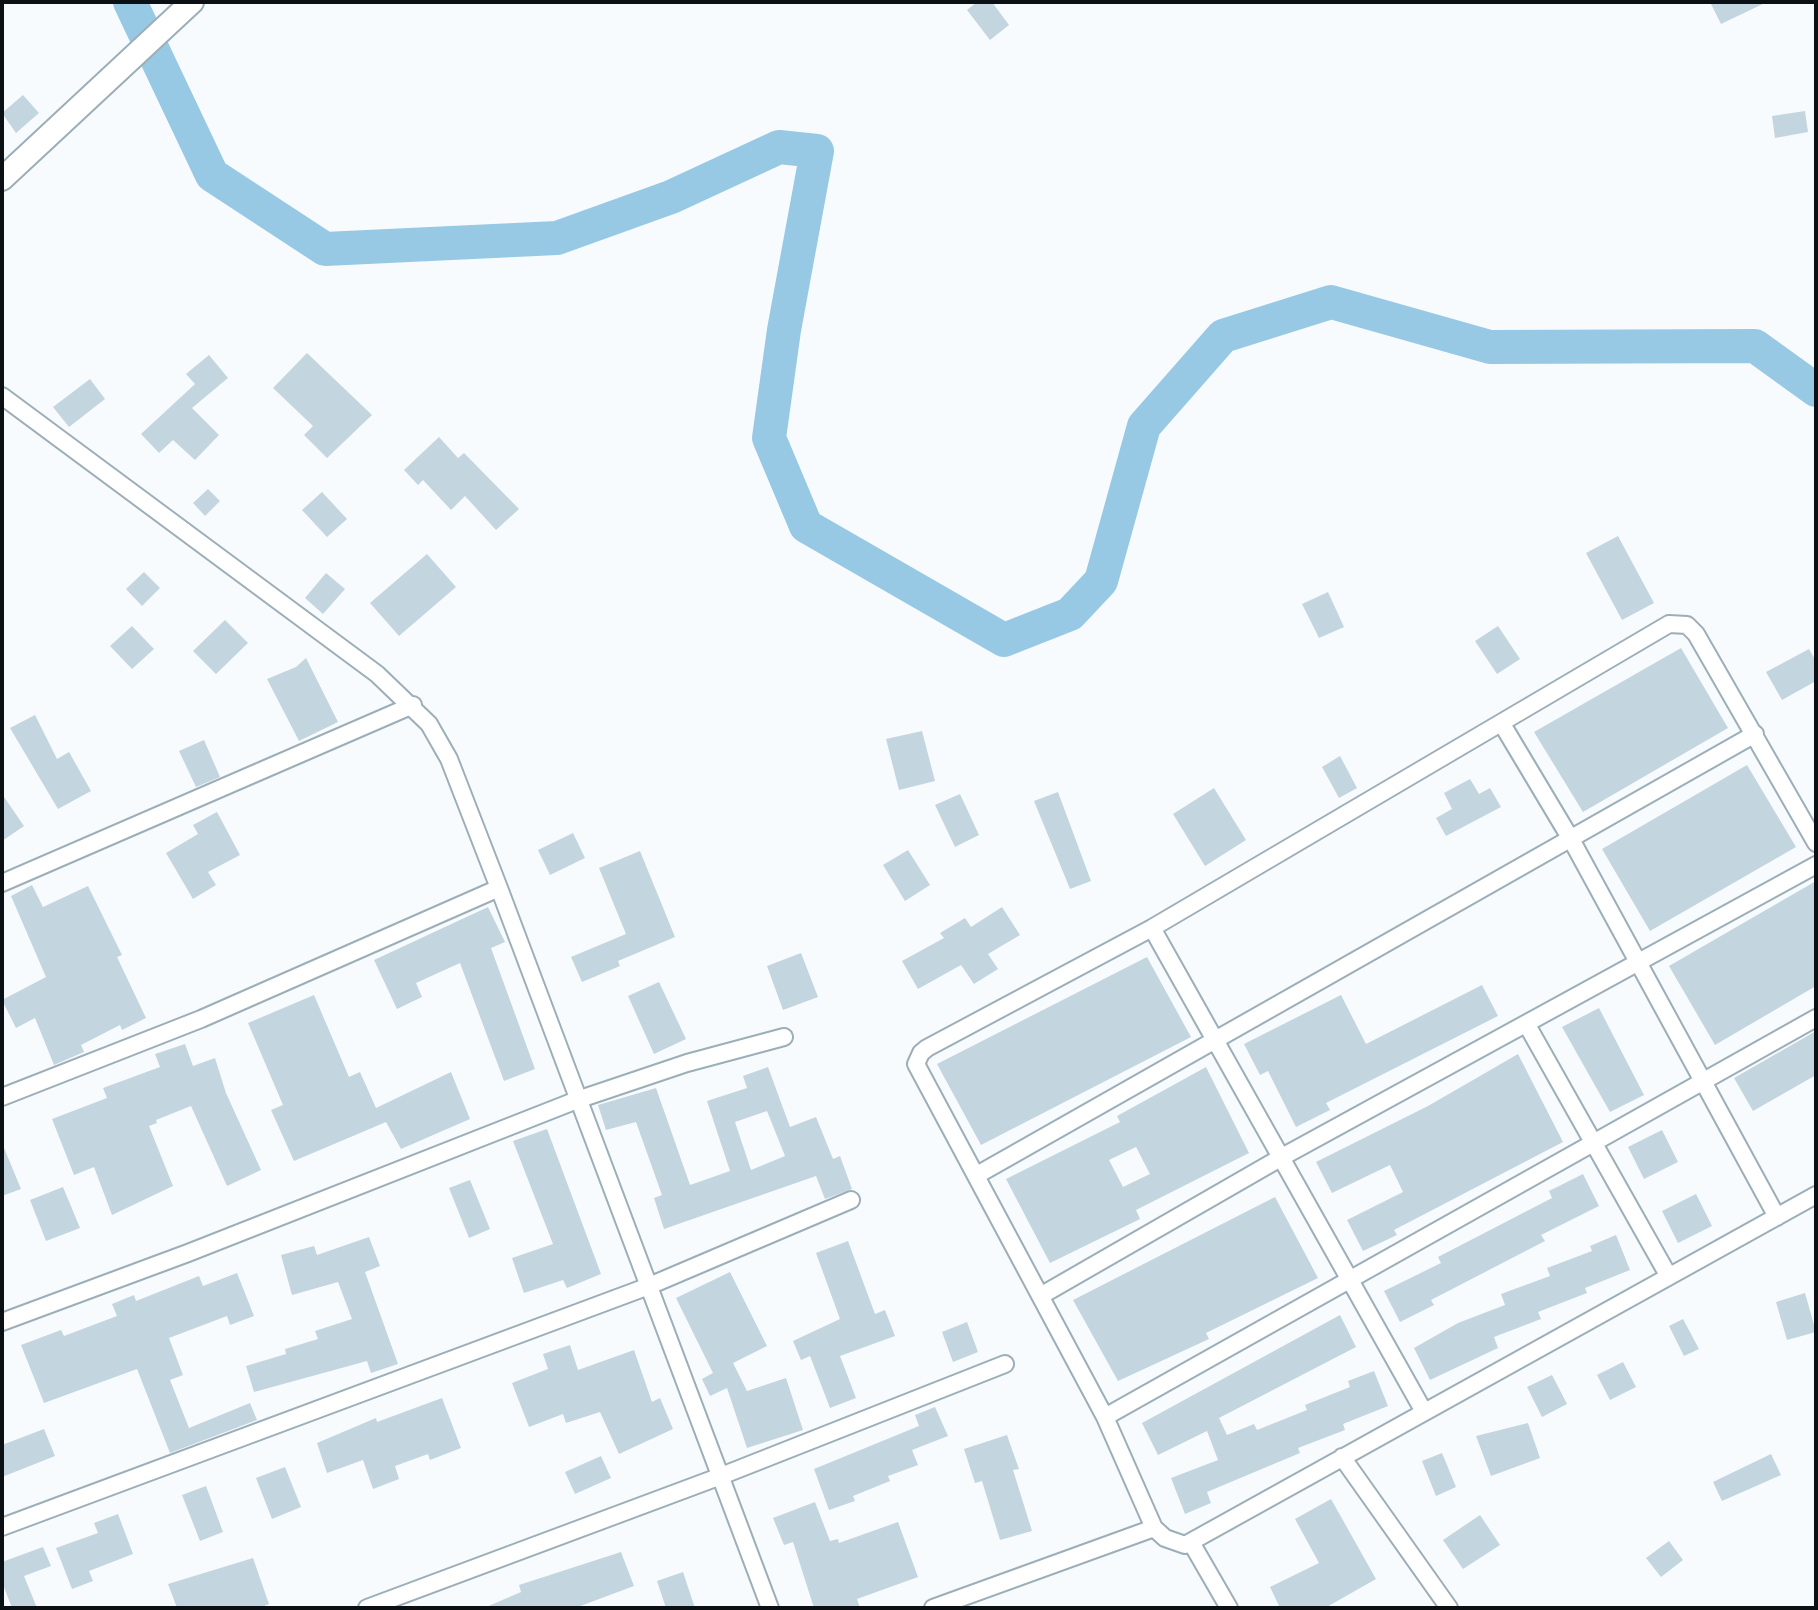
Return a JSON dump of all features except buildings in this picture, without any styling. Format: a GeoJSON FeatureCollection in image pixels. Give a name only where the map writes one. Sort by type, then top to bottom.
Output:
{"type":"FeatureCollection","features":[{"type":"Feature","properties":{"kind":"street"},"geometry":{"type":"LineString","coordinates":[[2,179],[192,2]]}},
{"type":"Feature","properties":{"kind":"street"},"geometry":{"type":"LineString","coordinates":[[2,396],[377,674],[413,705],[429,724],[449,759],[499,888],[770,1608]]}},
{"type":"Feature","properties":{"kind":"street"},"geometry":{"type":"LineString","coordinates":[[1816,843],[1696,634],[1687,625],[1678,622],[1669,624],[1152,928],[921,1053],[916,1064],[1105,1417],[1154,1528],[1175,1543],[1192,1544],[1423,1410],[1816,1195]]}},
{"type":"Feature","properties":{"kind":"street"},"geometry":{"type":"LineString","coordinates":[[2,883],[413,705]]}},
{"type":"Feature","properties":{"kind":"street"},"geometry":{"type":"LineString","coordinates":[[1502,724],[1572,841],[1777,1217]]}},
{"type":"Feature","properties":{"kind":"street"},"geometry":{"type":"LineString","coordinates":[[977,1175],[1572,841],[1755,734]]}},
{"type":"Feature","properties":{"kind":"street"},"geometry":{"type":"LineString","coordinates":[[1042,1295],[1282,1157],[1816,865]]}},
{"type":"Feature","properties":{"kind":"street"},"geometry":{"type":"LineString","coordinates":[[2,1097],[201,1019],[499,888]]}},
{"type":"Feature","properties":{"kind":"street"},"geometry":{"type":"LineString","coordinates":[[1152,928],[1423,1410]]}},
{"type":"Feature","properties":{"kind":"street"},"geometry":{"type":"LineString","coordinates":[[1105,1417],[1816,1018]]}},
{"type":"Feature","properties":{"kind":"street"},"geometry":{"type":"LineString","coordinates":[[1527,1025],[1668,1275]]}},
{"type":"Feature","properties":{"kind":"street"},"geometry":{"type":"LineString","coordinates":[[2,1322],[188,1253],[577,1100],[687,1063],[784,1037]]}},
{"type":"Feature","properties":{"kind":"street"},"geometry":{"type":"LineString","coordinates":[[2,1527],[649,1286],[851,1200]]}},
{"type":"Feature","properties":{"kind":"street"},"geometry":{"type":"LineString","coordinates":[[367,1608],[721,1476],[1005,1364]]}},
{"type":"Feature","properties":{"kind":"street"},"geometry":{"type":"LineString","coordinates":[[1342,1457],[1449,1608]]}},
{"type":"Feature","properties":{"kind":"street"},"geometry":{"type":"LineString","coordinates":[[933,1608],[1154,1528]]}},
{"type":"Feature","properties":{"kind":"street"},"geometry":{"type":"LineString","coordinates":[[1192,1544],[1229,1608]]}},
{"type":"Feature","properties":{"kind":"waterway"},"geometry":{"type":"LineString","coordinates":[[130,2],[212,175],[325,249],[557,238],[671,197],[779,147],[817,151],[784,330],[769,438],[806,526],[1004,640],[1070,614],[1101,581],[1144,426],[1223,336],[1331,302],[1490,347],[1755,346],[1816,390]]}}]}
